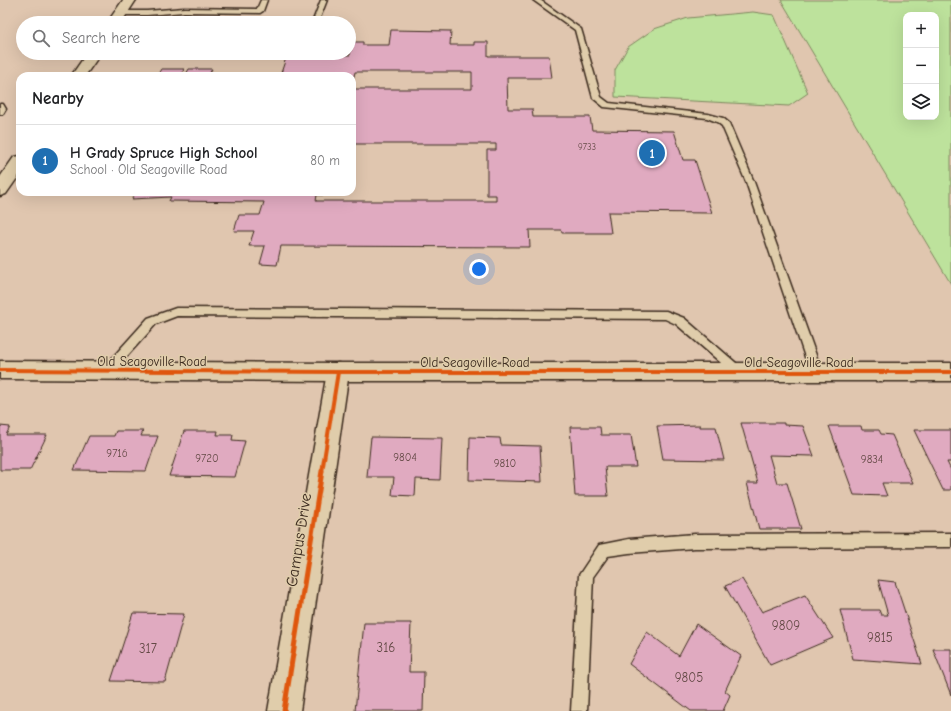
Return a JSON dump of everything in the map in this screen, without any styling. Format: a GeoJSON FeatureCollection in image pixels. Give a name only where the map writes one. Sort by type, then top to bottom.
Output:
{"type":"FeatureCollection","features":[{"type":"Feature","properties":{"kind":"street"},"geometry":{"type":"LineString","coordinates":[[119,16],[130,0]]}},
{"type":"Feature","properties":{"kind":"street"},"geometry":{"type":"LineString","coordinates":[[81,72],[89,60]]}},
{"type":"Feature","properties":{"kind":"street"},"geometry":{"type":"LineString","coordinates":[[0,190],[16,167]]}},
{"type":"Feature","properties":{"kind":"street","name":"Old Seagoville Road"},"geometry":{"type":"LineString","coordinates":[[0,370],[338,372],[951,372]]}},
{"type":"Feature","properties":{"kind":"street","name":"Campus Drive"},"geometry":{"type":"LineString","coordinates":[[284,711],[338,372]]}},
{"type":"Feature","properties":{"kind":"lane"},"geometry":{"type":"LineString","coordinates":[[130,16],[184,10],[260,11],[264,0]]}},
{"type":"Feature","properties":{"kind":"lane"},"geometry":{"type":"LineString","coordinates":[[318,16],[324,0]]}},
{"type":"Feature","properties":{"kind":"lane"},"geometry":{"type":"LineString","coordinates":[[536,0],[578,29],[597,98],[607,105],[708,116],[720,120],[726,125],[750,182],[816,372]]}},
{"type":"Feature","properties":{"kind":"lane"},"geometry":{"type":"LineString","coordinates":[[0,106],[2,109],[0,112]]}},
{"type":"Feature","properties":{"kind":"lane"},"geometry":{"type":"LineString","coordinates":[[107,371],[152,321],[176,312],[637,314],[666,316],[680,321],[739,372]]}},
{"type":"Feature","properties":{"kind":"lane"},"geometry":{"type":"LineString","coordinates":[[579,711],[586,575],[604,550],[629,546],[695,541],[951,540]]}},
{"type":"Feature","properties":{"kind":"green space"},"geometry":{"type":"Polygon","coordinates":[[[781,0],[951,0],[951,284],[781,0]]]}},
{"type":"Feature","properties":{"kind":"green space"},"geometry":{"type":"Polygon","coordinates":[[[753,12],[774,15],[808,93],[789,106],[615,97],[615,70],[628,47],[654,29],[688,18],[753,12]]]}},
{"type":"Feature","properties":{"kind":"building"},"geometry":{"type":"Polygon","coordinates":[[[391,30],[451,31],[450,45],[474,45],[474,42],[488,42],[488,56],[549,56],[552,78],[507,78],[508,109],[532,109],[533,117],[590,117],[592,130],[674,131],[683,160],[695,160],[712,213],[608,212],[611,233],[562,233],[561,230],[529,230],[530,247],[281,246],[277,265],[260,264],[265,246],[249,246],[254,231],[234,231],[239,215],[260,215],[264,202],[169,201],[171,197],[132,199],[133,196],[317,196],[316,201],[496,201],[496,195],[487,195],[487,150],[496,150],[496,144],[356,144],[356,89],[472,89],[472,72],[281,72],[285,60],[356,60],[356,42],[363,42],[363,45],[389,45],[391,30]]]}},
{"type":"Feature","properties":{"kind":"building"},"geometry":{"type":"Polygon","coordinates":[[[161,69],[184,69],[183,72],[159,72],[161,69]]]}},
{"type":"Feature","properties":{"kind":"building"},"geometry":{"type":"Polygon","coordinates":[[[189,69],[212,69],[210,72],[187,72],[189,69]]]}},
{"type":"Feature","properties":{"kind":"building"},"geometry":{"type":"Polygon","coordinates":[[[741,423],[784,423],[784,425],[803,426],[814,456],[769,455],[777,483],[787,483],[801,529],[759,529],[747,483],[758,483],[741,423]]]}},
{"type":"Feature","properties":{"kind":"building"},"geometry":{"type":"Polygon","coordinates":[[[700,425],[700,427],[716,427],[724,460],[663,459],[657,426],[700,425]]]}},
{"type":"Feature","properties":{"kind":"building"},"geometry":{"type":"Polygon","coordinates":[[[0,426],[10,427],[6,435],[47,435],[30,470],[0,470],[0,426]]]}},
{"type":"Feature","properties":{"kind":"building"},"geometry":{"type":"Polygon","coordinates":[[[829,426],[861,426],[862,430],[879,430],[881,434],[892,435],[913,483],[882,483],[887,496],[854,495],[829,426]]]}},
{"type":"Feature","properties":{"kind":"building"},"geometry":{"type":"Polygon","coordinates":[[[570,427],[600,427],[601,435],[631,435],[636,467],[605,467],[608,496],[575,496],[570,427]]]}},
{"type":"Feature","properties":{"kind":"building"},"geometry":{"type":"Polygon","coordinates":[[[914,430],[951,430],[951,462],[947,462],[951,470],[951,490],[943,490],[914,430]]]}},
{"type":"Feature","properties":{"kind":"building"},"geometry":{"type":"Polygon","coordinates":[[[116,431],[143,431],[141,436],[158,436],[146,471],[74,470],[89,436],[114,436],[116,431]]]}},
{"type":"Feature","properties":{"kind":"building"},"geometry":{"type":"Polygon","coordinates":[[[184,431],[218,431],[217,435],[233,435],[232,440],[245,441],[235,477],[169,476],[184,431]]]}},
{"type":"Feature","properties":{"kind":"building"},"geometry":{"type":"Polygon","coordinates":[[[371,437],[442,438],[440,480],[416,479],[415,496],[392,495],[394,477],[367,477],[371,437]]]}},
{"type":"Feature","properties":{"kind":"building"},"geometry":{"type":"Polygon","coordinates":[[[470,437],[500,438],[501,445],[540,446],[542,482],[469,480],[470,437]]]}},
{"type":"Feature","properties":{"kind":"building"},"geometry":{"type":"Polygon","coordinates":[[[742,579],[762,612],[805,595],[833,638],[770,665],[725,586],[742,579]]]}},
{"type":"Feature","properties":{"kind":"building"},"geometry":{"type":"Polygon","coordinates":[[[878,580],[895,582],[922,664],[853,659],[840,610],[879,610],[881,615],[888,615],[878,580]]]}},
{"type":"Feature","properties":{"kind":"building"},"geometry":{"type":"Polygon","coordinates":[[[133,613],[184,614],[165,682],[111,681],[133,613]]]}},
{"type":"Feature","properties":{"kind":"building"},"geometry":{"type":"Polygon","coordinates":[[[364,623],[411,623],[409,672],[424,672],[423,711],[355,711],[364,623]]]}},
{"type":"Feature","properties":{"kind":"building"},"geometry":{"type":"Polygon","coordinates":[[[696,624],[741,656],[725,691],[730,695],[723,711],[691,711],[629,664],[647,632],[679,656],[696,624]]]}},
{"type":"Feature","properties":{"kind":"building"},"geometry":{"type":"Polygon","coordinates":[[[933,649],[951,649],[951,695],[933,649]]]}},
{"type":"Feature","properties":{"kind":"cycle path"},"geometry":{"type":"LineString","coordinates":[[0,370],[338,372],[951,372]]}},
{"type":"Feature","properties":{"kind":"cycle path"},"geometry":{"type":"LineString","coordinates":[[284,711],[338,372]]}},
{"type":"Feature","properties":{"kind":"place","name":"H Grady Spruce High School"},"geometry":{"type":"Point","coordinates":[652,153]}}]}
